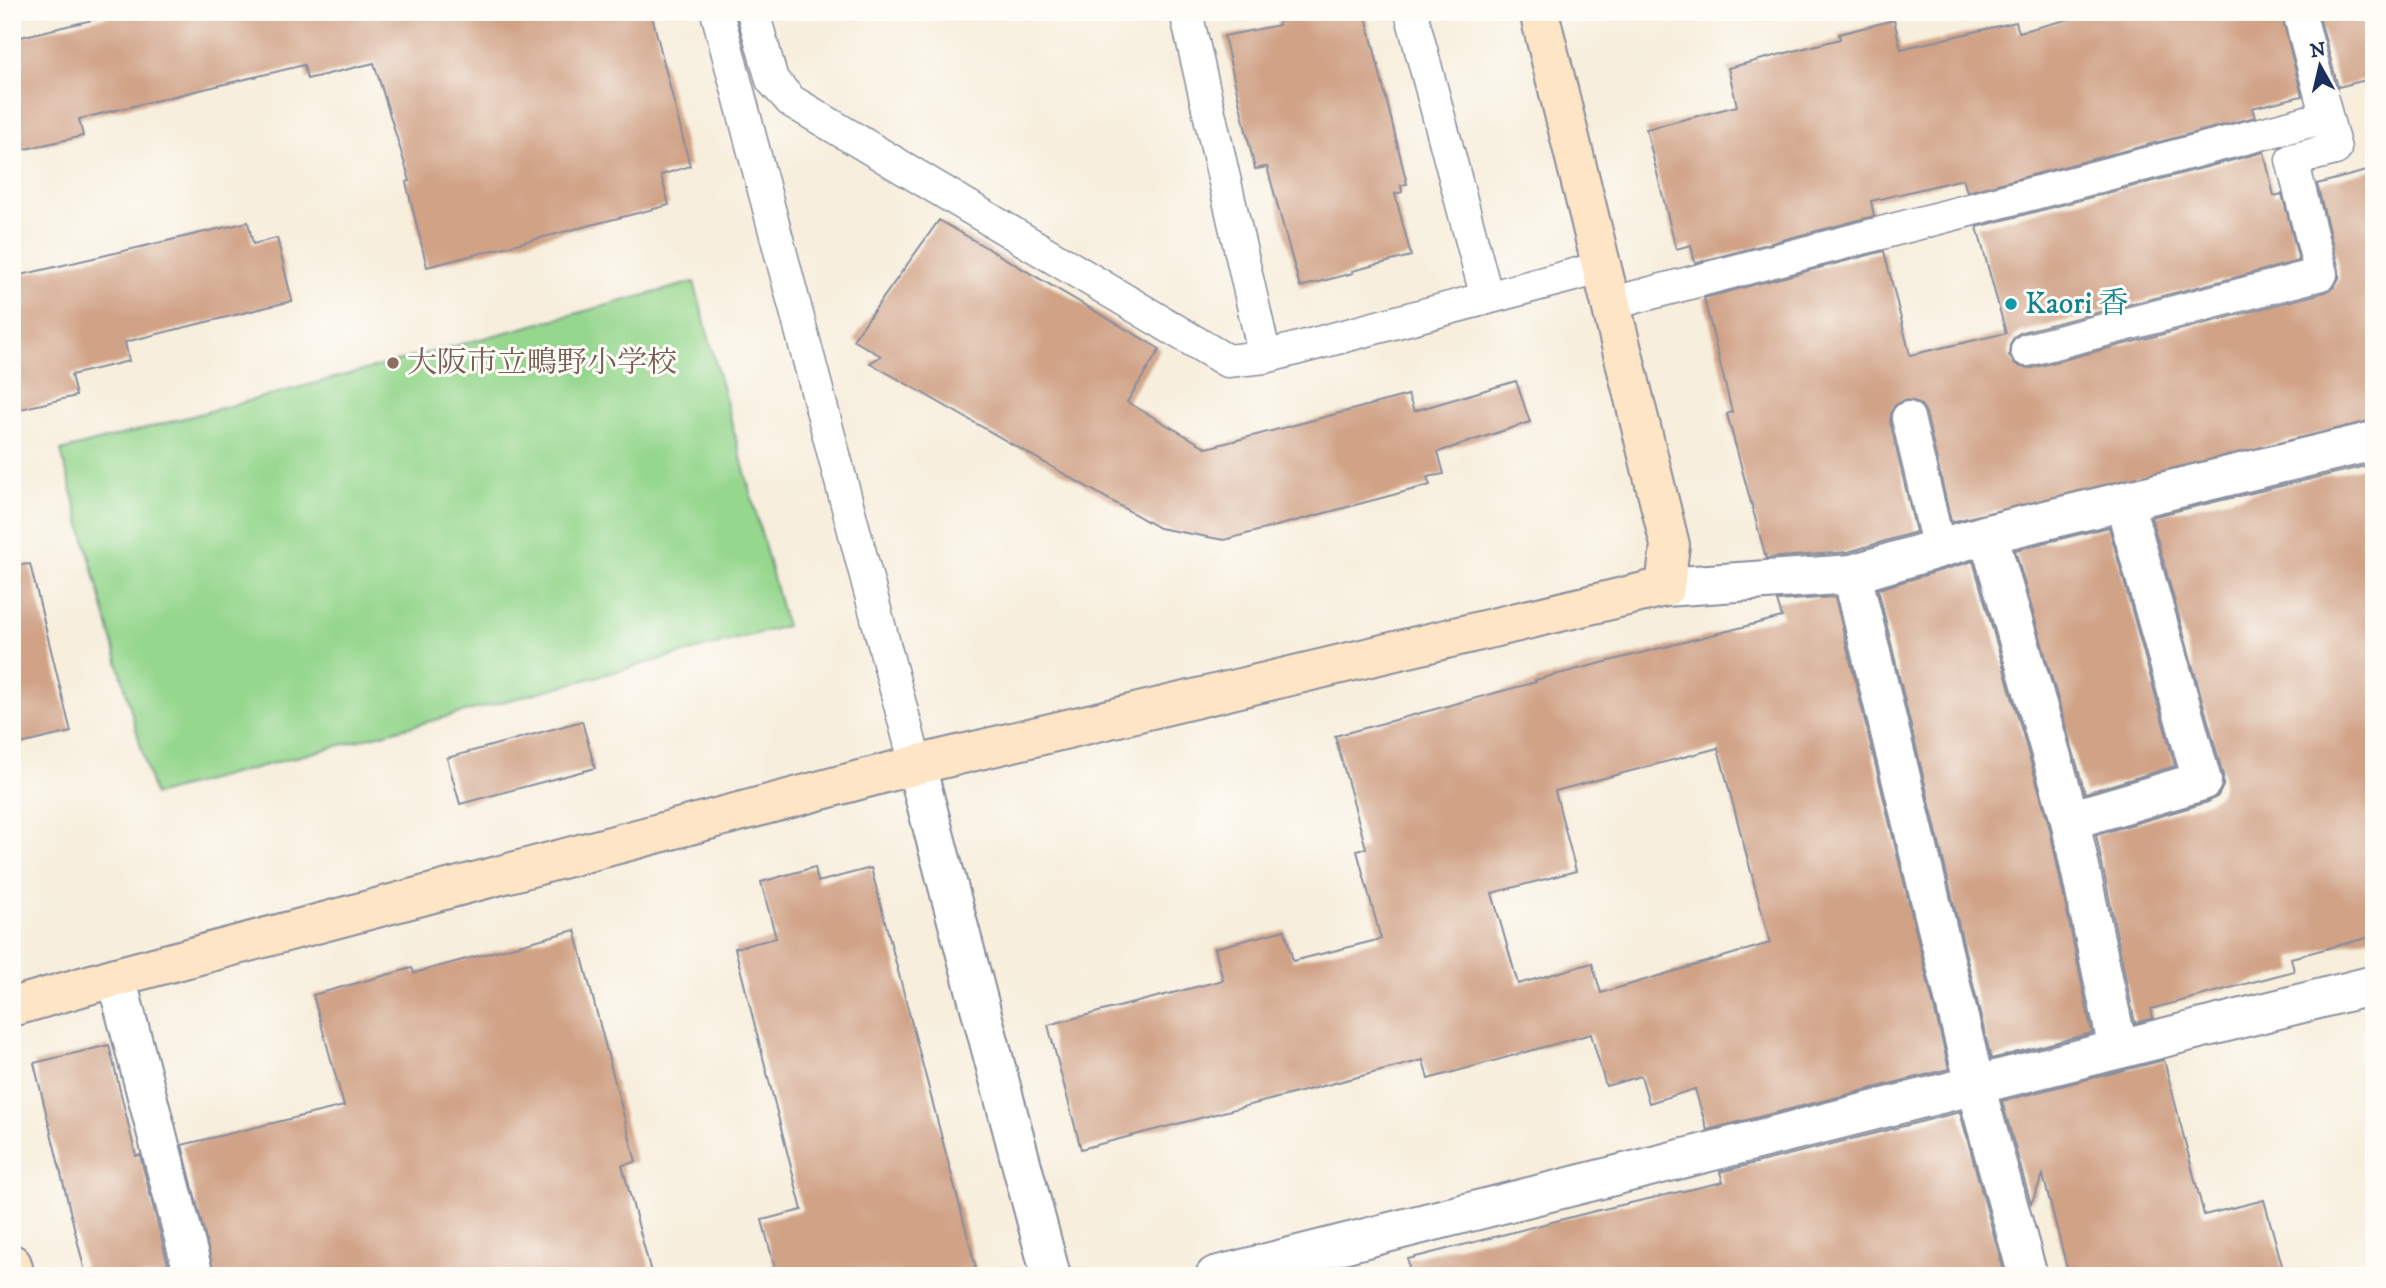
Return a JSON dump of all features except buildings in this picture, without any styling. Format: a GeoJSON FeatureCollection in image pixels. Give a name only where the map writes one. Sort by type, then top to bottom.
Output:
{"type":"FeatureCollection","features":[{"type":"Feature","properties":{"kind":"street"},"geometry":{"type":"LineString","coordinates":[[1539,12],[1670,545],[1665,587]]}},
{"type":"Feature","properties":{"kind":"street"},"geometry":{"type":"LineString","coordinates":[[12,1007],[916,765],[1665,587],[1852,574],[1988,534],[2374,441]]}},
{"type":"Feature","properties":{"kind":"street"},"geometry":{"type":"LineString","coordinates":[[2070,820],[2202,780],[2123,501]]}},
{"type":"Feature","properties":{"kind":"street"},"geometry":{"type":"LineString","coordinates":[[1988,534],[2070,820],[2118,1049]]}},
{"type":"Feature","properties":{"kind":"street"},"geometry":{"type":"LineString","coordinates":[[1852,574],[1975,1085],[2028,1276]]}},
{"type":"Feature","properties":{"kind":"street"},"geometry":{"type":"LineString","coordinates":[[916,765],[1051,1276]]}},
{"type":"Feature","properties":{"kind":"street"},"geometry":{"type":"LineString","coordinates":[[116,977],[194,1276]]}},
{"type":"Feature","properties":{"kind":"street"},"geometry":{"type":"LineString","coordinates":[[1215,1276],[2374,985]]}},
{"type":"Feature","properties":{"kind":"street"},"geometry":{"type":"LineString","coordinates":[[12,1264],[15,1276]]}},
{"type":"Feature","properties":{"kind":"lane"},"geometry":{"type":"LineString","coordinates":[[717,12],[916,765]]}},
{"type":"Feature","properties":{"kind":"lane"},"geometry":{"type":"LineString","coordinates":[[753,12],[772,80],[791,101],[1227,361],[1265,357],[1486,298],[1605,286],[2326,117]]}},
{"type":"Feature","properties":{"kind":"lane"},"geometry":{"type":"LineString","coordinates":[[1186,12],[1265,357]]}},
{"type":"Feature","properties":{"kind":"lane"},"geometry":{"type":"LineString","coordinates":[[1411,12],[1486,298]]}},
{"type":"Feature","properties":{"kind":"lane"},"geometry":{"type":"LineString","coordinates":[[2027,350],[2320,274],[2292,160],[2335,149],[2299,12]]}},
{"type":"Feature","properties":{"kind":"lane"},"geometry":{"type":"LineString","coordinates":[[1908,418],[1939,549]]}},
{"type":"Feature","properties":{"kind":"green space"},"geometry":{"type":"Polygon","coordinates":[[[694,282],[786,626],[154,795],[61,451],[694,282]]]}},
{"type":"Feature","properties":{"kind":"place","name":"Kaori 香"},"geometry":{"type":"Point","coordinates":[2011,304]}},
{"type":"Feature","properties":{"kind":"place","name":"大阪市立鴫野小学校"},"geometry":{"type":"Point","coordinates":[393,363]}}]}
